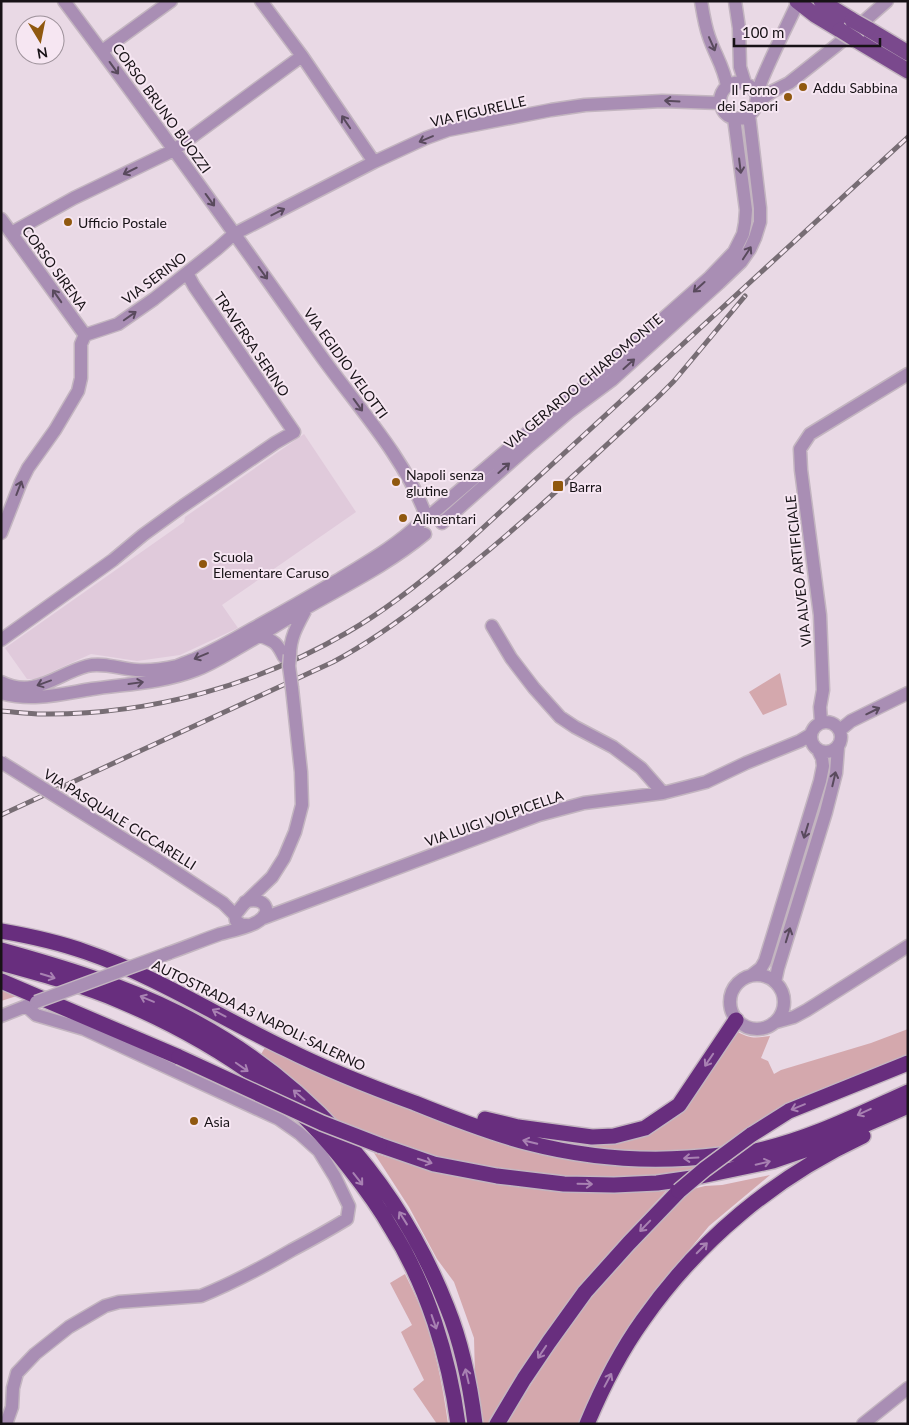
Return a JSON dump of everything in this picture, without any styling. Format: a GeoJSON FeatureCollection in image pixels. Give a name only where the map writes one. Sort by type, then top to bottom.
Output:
{"type":"FeatureCollection","features":[{"type":"Feature","properties":{"kind":"highway","name":"AUTOSTRADA A3 NAPOLI-SALERNO"},"geometry":{"type":"LineString","coordinates":[[1,931],[33,937],[86,952],[156,982],[202,1004],[284,1048],[352,1079],[456,1119],[530,1143],[580,1153],[627,1158],[670,1159],[753,1151],[831,1128],[908,1092]]}},
{"type":"Feature","properties":{"kind":"highway"},"geometry":{"type":"LineString","coordinates":[[1,950],[113,985],[180,1014],[232,1044],[268,1069],[320,1113],[350,1144],[371,1171],[407,1224],[427,1261],[448,1307],[461,1348],[471,1393],[475,1424]]}},
{"type":"Feature","properties":{"kind":"highway"},"geometry":{"type":"LineString","coordinates":[[1,963],[100,993],[152,1016],[233,1061],[272,1088],[306,1117],[367,1190],[392,1229],[412,1268],[434,1318],[447,1363],[458,1424]]}},
{"type":"Feature","properties":{"kind":"highway"},"geometry":{"type":"LineString","coordinates":[[1,982],[179,1057],[322,1123],[434,1164],[497,1176],[564,1184],[614,1185],[656,1183],[692,1178],[773,1161],[814,1147],[908,1106]]}},
{"type":"Feature","properties":{"kind":"highway"},"geometry":{"type":"LineString","coordinates":[[249,1030],[478,1118],[518,1127],[592,1137],[614,1136],[645,1128],[679,1105],[736,1020]]}},
{"type":"Feature","properties":{"kind":"highway"},"geometry":{"type":"LineString","coordinates":[[498,1421],[549,1342],[585,1292],[679,1191],[704,1169],[789,1111],[908,1062]]}},
{"type":"Feature","properties":{"kind":"highway"},"geometry":{"type":"LineString","coordinates":[[587,1424],[600,1394],[642,1320],[694,1256],[722,1229],[763,1194],[798,1171],[854,1140],[908,1115]]}},
{"type":"Feature","properties":{"kind":"main road"},"geometry":{"type":"LineString","coordinates":[[821,1],[908,53]]}},
{"type":"Feature","properties":{"kind":"main road"},"geometry":{"type":"LineString","coordinates":[[798,2],[816,15],[839,38],[856,40],[908,71]]}},
{"type":"Feature","properties":{"kind":"street","name":"CORSO BRUNO BUOZZI"},"geometry":{"type":"LineString","coordinates":[[64,1],[234,234]]}},
{"type":"Feature","properties":{"kind":"street"},"geometry":{"type":"LineString","coordinates":[[102,51],[171,1]]}},
{"type":"Feature","properties":{"kind":"street"},"geometry":{"type":"LineString","coordinates":[[261,1],[302,56],[374,162]]}},
{"type":"Feature","properties":{"kind":"street"},"geometry":{"type":"LineString","coordinates":[[701,1],[709,38],[724,70],[727,86]]}},
{"type":"Feature","properties":{"kind":"street"},"geometry":{"type":"LineString","coordinates":[[735,1],[739,28],[740,67],[755,90]]}},
{"type":"Feature","properties":{"kind":"street"},"geometry":{"type":"LineString","coordinates":[[798,2],[755,90],[753,112],[744,118],[734,118],[725,112],[720,103],[721,94],[727,86],[736,82],[755,90],[773,91],[790,83],[839,38],[886,1]]}},
{"type":"Feature","properties":{"kind":"street"},"geometry":{"type":"LineString","coordinates":[[11,233],[74,198],[174,150],[302,56]]}},
{"type":"Feature","properties":{"kind":"street","name":"VIA FIGURELLE"},"geometry":{"type":"LineString","coordinates":[[234,234],[374,162],[448,130],[551,110],[610,103],[662,101],[720,103]]}},
{"type":"Feature","properties":{"kind":"street","name":"VIA GERARDO CHIAROMONTE"},"geometry":{"type":"LineString","coordinates":[[426,521],[433,535],[437,533],[442,523],[528,446],[612,380],[741,262],[756,238],[760,222],[749,115]]}},
{"type":"Feature","properties":{"kind":"street","name":"VIA GERARDO CHIAROMONTE"},"geometry":{"type":"LineString","coordinates":[[1,693],[15,697],[33,698],[154,681],[198,670],[260,636],[383,553],[426,521],[520,438],[605,370],[710,277],[734,252],[743,234],[746,210],[734,118]]}},
{"type":"Feature","properties":{"kind":"street","name":"CORSO SIRENA"},"geometry":{"type":"LineString","coordinates":[[1,219],[85,335]]}},
{"type":"Feature","properties":{"kind":"street","name":"VIA EGIDIO VELOTTI"},"geometry":{"type":"LineString","coordinates":[[234,234],[398,460],[418,495],[426,521],[440,518],[442,523]]}},
{"type":"Feature","properties":{"kind":"street","name":"VIA SERINO"},"geometry":{"type":"LineString","coordinates":[[85,335],[118,324],[154,299],[234,234]]}},
{"type":"Feature","properties":{"kind":"street","name":"TRAVERSA SERINO"},"geometry":{"type":"LineString","coordinates":[[1,640],[113,560],[159,524],[275,443],[294,432],[187,273]]}},
{"type":"Feature","properties":{"kind":"street"},"geometry":{"type":"LineString","coordinates":[[1,533],[21,482],[78,391],[81,378],[81,344],[85,335]]}},
{"type":"Feature","properties":{"kind":"street","name":"VIA ALVEO ARTIFICIALE"},"geometry":{"type":"LineString","coordinates":[[831,725],[829,706],[823,690],[820,615],[800,449],[810,434],[908,374]]}},
{"type":"Feature","properties":{"kind":"street","name":"VIA GERARDO CHIAROMONTE"},"geometry":{"type":"LineString","coordinates":[[1,682],[11,687],[30,688],[82,668],[98,664],[137,670],[179,666],[278,624],[306,609],[394,557],[426,521]]}},
{"type":"Feature","properties":{"kind":"street"},"geometry":{"type":"LineString","coordinates":[[286,653],[306,609]]}},
{"type":"Feature","properties":{"kind":"street"},"geometry":{"type":"LineString","coordinates":[[219,934],[239,910],[272,877],[284,858],[295,832],[302,805],[301,772],[292,688],[286,653],[278,624]]}},
{"type":"Feature","properties":{"kind":"street"},"geometry":{"type":"LineString","coordinates":[[492,626],[511,658],[560,717],[613,747],[641,768],[664,793]]}},
{"type":"Feature","properties":{"kind":"street"},"geometry":{"type":"LineString","coordinates":[[260,636],[275,642],[286,653]]}},
{"type":"Feature","properties":{"kind":"street"},"geometry":{"type":"LineString","coordinates":[[98,664],[104,674],[104,685],[98,688]]}},
{"type":"Feature","properties":{"kind":"street"},"geometry":{"type":"LineString","coordinates":[[810,742],[815,725],[831,725],[851,721],[908,693]]}},
{"type":"Feature","properties":{"kind":"street"},"geometry":{"type":"LineString","coordinates":[[776,982],[778,968],[836,772],[838,747],[842,739],[831,725]]}},
{"type":"Feature","properties":{"kind":"street"},"geometry":{"type":"LineString","coordinates":[[810,742],[823,752],[828,752],[838,747]]}},
{"type":"Feature","properties":{"kind":"street"},"geometry":{"type":"LineString","coordinates":[[752,975],[761,975],[776,982],[781,989],[784,1002],[782,1014],[768,1028],[754,1029],[744,1026],[736,1020],[731,1012],[731,993],[736,985],[761,968],[765,961],[813,808],[822,773],[822,758],[810,742]]}},
{"type":"Feature","properties":{"kind":"street","name":"VIA LUIGI VOLPICELLA"},"geometry":{"type":"LineString","coordinates":[[247,925],[251,925],[264,911],[286,910],[539,815],[584,803],[664,793],[706,782],[746,764],[810,742]]}},
{"type":"Feature","properties":{"kind":"street","name":"VIA PASQUALE CICCARELLI"},"geometry":{"type":"LineString","coordinates":[[1,762],[223,902],[239,910],[254,900],[262,902],[264,911]]}},
{"type":"Feature","properties":{"kind":"street"},"geometry":{"type":"LineString","coordinates":[[264,911],[272,877]]}},
{"type":"Feature","properties":{"kind":"street"},"geometry":{"type":"LineString","coordinates":[[239,910],[236,921],[242,925],[247,925]]}},
{"type":"Feature","properties":{"kind":"street"},"geometry":{"type":"LineString","coordinates":[[1,1016],[247,925]]}},
{"type":"Feature","properties":{"kind":"street"},"geometry":{"type":"LineString","coordinates":[[776,1022],[794,1017],[807,1010],[908,946]]}},
{"type":"Feature","properties":{"kind":"street"},"geometry":{"type":"LineString","coordinates":[[784,1002],[807,1010]]}},
{"type":"Feature","properties":{"kind":"street"},"geometry":{"type":"LineString","coordinates":[[6,1424],[12,1407],[13,1388],[17,1373],[35,1354],[69,1327],[105,1306],[119,1302],[201,1296],[262,1267],[347,1219],[349,1206],[335,1177],[319,1151],[279,1118],[84,1029],[36,1015],[31,1004]]}},
{"type":"Feature","properties":{"kind":"street"},"geometry":{"type":"LineString","coordinates":[[863,1424],[908,1388]]}},
{"type":"Feature","properties":{"kind":"street"},"geometry":{"type":"LineString","coordinates":[[1,1397],[12,1407]]}},
{"type":"Feature","properties":{"kind":"shaded area","name":"Scuola Elementare Caruso"},"geometry":{"type":"Polygon","coordinates":[[[304,434],[356,512],[222,605],[238,628],[180,655],[137,661],[91,654],[36,679],[27,679],[5,648],[184,522],[185,517],[304,434]]]}},
{"type":"Feature","properties":{"kind":"shaded area"},"geometry":{"type":"Polygon","coordinates":[[[780,673],[787,705],[763,715],[749,692],[780,673]]]}},
{"type":"Feature","properties":{"kind":"shaded area"},"geometry":{"type":"Polygon","coordinates":[[[1,984],[23,994],[1,1001],[1,984]]]}},
{"type":"Feature","properties":{"kind":"shaded area"},"geometry":{"type":"Polygon","coordinates":[[[908,1029],[908,1059],[742,1133],[715,1150],[608,1151],[558,1142],[600,1144],[627,1141],[653,1132],[665,1125],[687,1104],[738,1032],[753,1037],[770,1036],[761,1058],[768,1061],[774,1074],[781,1070],[871,1043],[908,1029]]]}},
{"type":"Feature","properties":{"kind":"shaded area"},"geometry":{"type":"Polygon","coordinates":[[[267,1044],[468,1129],[701,1164],[693,1172],[654,1177],[588,1179],[541,1177],[424,1155],[337,1123],[300,1085],[260,1056],[267,1044]]]}},
{"type":"Feature","properties":{"kind":"shaded area"},"geometry":{"type":"Polygon","coordinates":[[[374,1153],[455,1175],[511,1186],[595,1193],[667,1190],[607,1255],[567,1305],[490,1424],[483,1424],[475,1376],[474,1338],[454,1282],[437,1259],[409,1207],[374,1153]]]}},
{"type":"Feature","properties":{"kind":"shaded area"},"geometry":{"type":"Polygon","coordinates":[[[770,1175],[709,1226],[641,1308],[591,1396],[579,1424],[508,1424],[507,1421],[560,1340],[587,1303],[639,1242],[680,1201],[693,1189],[770,1175]]]}},
{"type":"Feature","properties":{"kind":"shaded area"},"geometry":{"type":"Polygon","coordinates":[[[405,1274],[420,1306],[430,1334],[441,1379],[448,1424],[437,1424],[413,1389],[424,1380],[401,1332],[412,1325],[390,1283],[405,1274]]]}},
{"type":"Feature","properties":{"kind":"railway"},"geometry":{"type":"LineString","coordinates":[[1,711],[38,714],[83,713],[162,703],[201,694],[276,668],[313,651],[363,623],[406,593],[460,549],[908,137]]}},
{"type":"Feature","properties":{"kind":"railway"},"geometry":{"type":"LineString","coordinates":[[1,815],[333,662],[385,630],[492,547],[658,397],[674,381],[745,296]]}},
{"type":"Feature","properties":{"kind":"place","name":"Addu Sabbina"},"geometry":{"type":"Point","coordinates":[803,87]}},
{"type":"Feature","properties":{"kind":"place","name":"Il Forno dei Sapori"},"geometry":{"type":"Point","coordinates":[788,97]}},
{"type":"Feature","properties":{"kind":"place","name":"Ufficio Postale"},"geometry":{"type":"Point","coordinates":[68,222]}},
{"type":"Feature","properties":{"kind":"place","name":"Napoli senza glutine"},"geometry":{"type":"Point","coordinates":[396,482]}},
{"type":"Feature","properties":{"kind":"place","name":"Barra"},"geometry":{"type":"Point","coordinates":[558,486]}},
{"type":"Feature","properties":{"kind":"place","name":"Alimentari"},"geometry":{"type":"Point","coordinates":[403,518]}},
{"type":"Feature","properties":{"kind":"place","name":"Scuola Elementare Caruso"},"geometry":{"type":"Point","coordinates":[203,564]}},
{"type":"Feature","properties":{"kind":"place","name":"Asia"},"geometry":{"type":"Point","coordinates":[194,1121]}}]}
